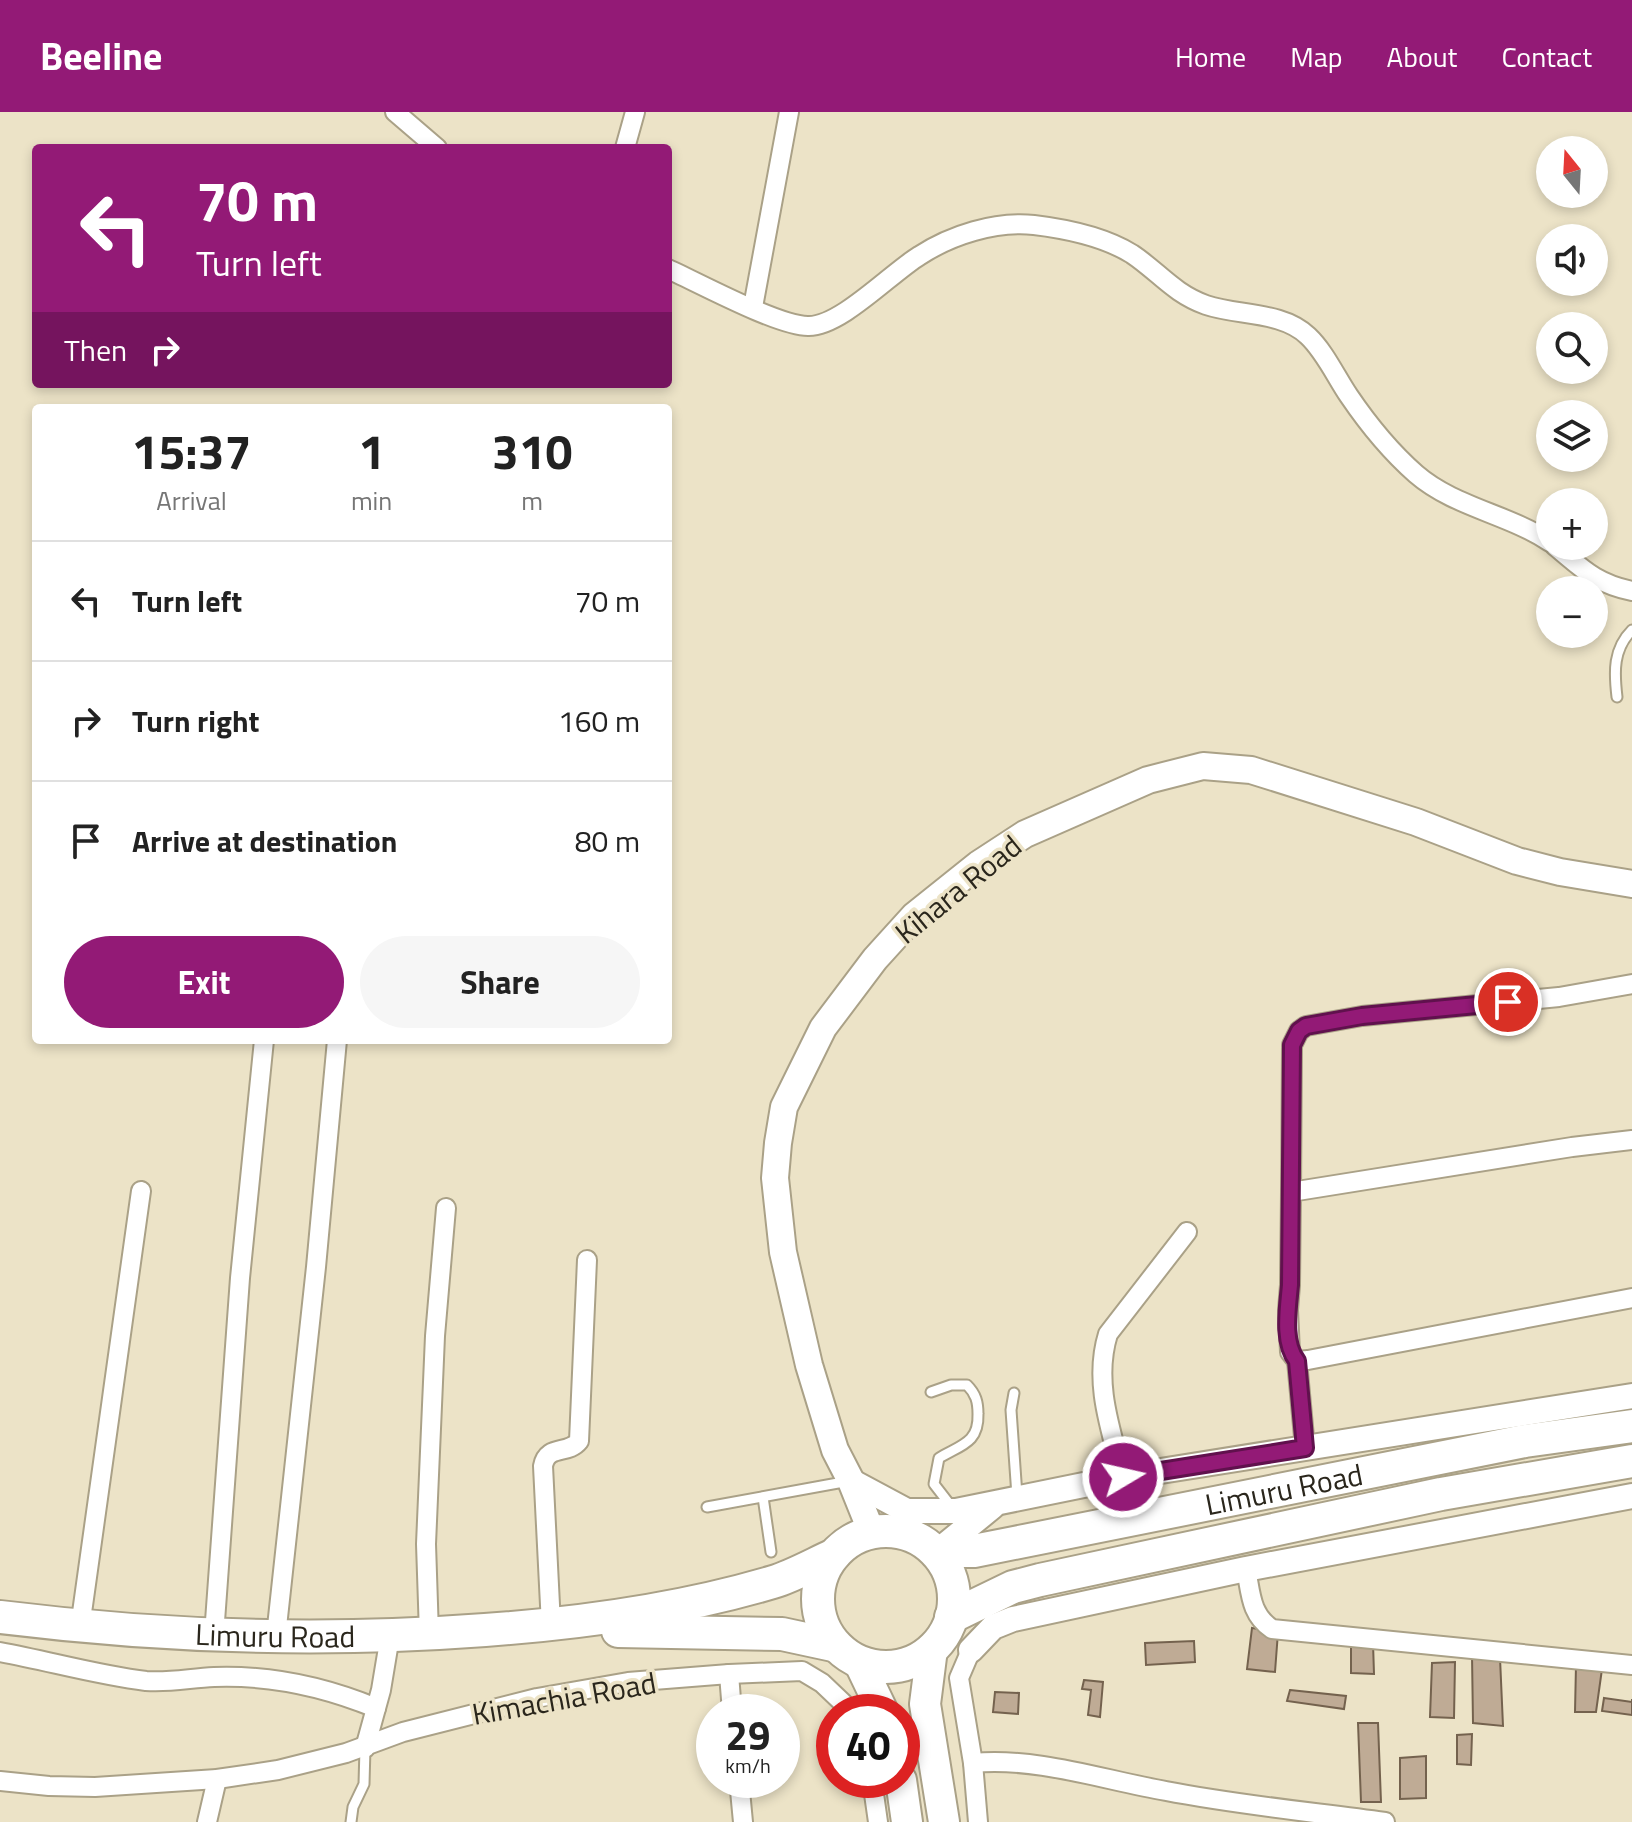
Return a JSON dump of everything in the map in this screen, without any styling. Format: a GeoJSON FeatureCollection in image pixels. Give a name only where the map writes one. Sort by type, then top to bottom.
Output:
{"type":"FeatureCollection","features":[{"type":"Feature","properties":{"kind":"highway","name":"Limuru Road"},"geometry":{"type":"LineString","coordinates":[[938,1551],[974,1551],[1525,1441],[1632,1426]]}},
{"type":"Feature","properties":{"kind":"highway","name":"Limuru Road"},"geometry":{"type":"LineString","coordinates":[[951,1617],[1013,1587],[1040,1580],[1441,1494],[1632,1461]]}},
{"type":"Feature","properties":{"kind":"highway"},"geometry":{"type":"LineString","coordinates":[[889,1530],[905,1533],[923,1540],[938,1551],[952,1581],[954,1600],[944,1633],[932,1649],[912,1662],[880,1668],[860,1664],[844,1656],[833,1645],[822,1622],[818,1596],[823,1574],[834,1555],[851,1542],[872,1533],[889,1530]]}},
{"type":"Feature","properties":{"kind":"highway","name":"Limuru Road"},"geometry":{"type":"LineString","coordinates":[[0,1617],[80,1627],[276,1636],[390,1636],[551,1625],[651,1612],[775,1581],[834,1555]]}},
{"type":"Feature","properties":{"kind":"highway","name":"Limuru Road"},"geometry":{"type":"LineString","coordinates":[[551,1625],[622,1632],[782,1634],[833,1645]]}},
{"type":"Feature","properties":{"kind":"main road","name":"Kihara Road"},"geometry":{"type":"LineString","coordinates":[[872,1533],[835,1450],[809,1365],[783,1252],[775,1178],[784,1107],[823,1028],[875,959],[914,916],[979,864],[1025,834],[1107,796],[1179,770],[1218,766],[1251,770],[1297,783],[1416,822],[1517,861],[1632,884]]}},
{"type":"Feature","properties":{"kind":"main road"},"geometry":{"type":"LineString","coordinates":[[932,1649],[925,1704],[944,1822]]}},
{"type":"Feature","properties":{"kind":"main road"},"geometry":{"type":"LineString","coordinates":[[860,1664],[874,1694]]}},
{"type":"Feature","properties":{"kind":"main road"},"geometry":{"type":"LineString","coordinates":[[904,1798],[907,1822]]}},
{"type":"Feature","properties":{"kind":"street"},"geometry":{"type":"LineString","coordinates":[[395,112],[432,144]]}},
{"type":"Feature","properties":{"kind":"street"},"geometry":{"type":"LineString","coordinates":[[626,144],[635,112]]}},
{"type":"Feature","properties":{"kind":"street"},"geometry":{"type":"LineString","coordinates":[[753,307],[789,112]]}},
{"type":"Feature","properties":{"kind":"street"},"geometry":{"type":"LineString","coordinates":[[672,271],[753,307],[804,326],[817,326],[855,304],[919,256],[964,234],[998,227],[1031,225],[1098,238],[1134,256],[1190,300],[1223,311],[1271,318],[1296,326],[1310,337],[1350,399],[1385,443],[1417,474],[1435,487],[1509,519],[1536,535]]}},
{"type":"Feature","properties":{"kind":"street"},"geometry":{"type":"LineString","coordinates":[[1571,560],[1594,579],[1608,586],[1632,591]]}},
{"type":"Feature","properties":{"kind":"street"},"geometry":{"type":"LineString","coordinates":[[1305,1448],[1297,1361],[1290,1352],[1288,1310],[1292,1045],[1299,1031],[1306,1026],[1362,1016],[1559,997],[1632,984]]}},
{"type":"Feature","properties":{"kind":"street"},"geometry":{"type":"LineString","coordinates":[[214,1635],[240,1278],[264,1044]]}},
{"type":"Feature","properties":{"kind":"street"},"geometry":{"type":"LineString","coordinates":[[276,1636],[337,1044]]}},
{"type":"Feature","properties":{"kind":"street"},"geometry":{"type":"LineString","coordinates":[[1291,1192],[1632,1140]]}},
{"type":"Feature","properties":{"kind":"street"},"geometry":{"type":"LineString","coordinates":[[80,1627],[141,1191]]}},
{"type":"Feature","properties":{"kind":"street"},"geometry":{"type":"LineString","coordinates":[[429,1634],[426,1544],[435,1336],[446,1208]]}},
{"type":"Feature","properties":{"kind":"street"},"geometry":{"type":"LineString","coordinates":[[1123,1477],[1103,1400],[1101,1366],[1104,1348],[1108,1334],[1187,1232]]}},
{"type":"Feature","properties":{"kind":"street"},"geometry":{"type":"LineString","coordinates":[[551,1625],[543,1466],[550,1452],[572,1448],[579,1441],[587,1260]]}},
{"type":"Feature","properties":{"kind":"street"},"geometry":{"type":"LineString","coordinates":[[1297,1361],[1632,1298]]}},
{"type":"Feature","properties":{"kind":"street"},"geometry":{"type":"LineString","coordinates":[[851,1481],[907,1511],[956,1511],[1123,1477],[1632,1396]]}},
{"type":"Feature","properties":{"kind":"street"},"geometry":{"type":"LineString","coordinates":[[978,1822],[973,1763],[959,1678],[971,1650],[993,1627],[1013,1619],[1246,1569],[1632,1496]]}},
{"type":"Feature","properties":{"kind":"street"},"geometry":{"type":"LineString","coordinates":[[938,1551],[1006,1502]]}},
{"type":"Feature","properties":{"kind":"street"},"geometry":{"type":"LineString","coordinates":[[1246,1569],[1254,1609],[1260,1621],[1272,1629],[1632,1665]]}},
{"type":"Feature","properties":{"kind":"street"},"geometry":{"type":"LineString","coordinates":[[365,1748],[390,1636]]}},
{"type":"Feature","properties":{"kind":"street"},"geometry":{"type":"LineString","coordinates":[[0,1652],[148,1681],[259,1678],[325,1691],[376,1708]]}},
{"type":"Feature","properties":{"kind":"street","name":"Kimachia Road"},"geometry":{"type":"LineString","coordinates":[[0,1781],[95,1787],[217,1779],[278,1770],[365,1748],[403,1732],[537,1698],[628,1682],[802,1671],[834,1694]]}},
{"type":"Feature","properties":{"kind":"street"},"geometry":{"type":"LineString","coordinates":[[729,1674],[731,1694]]}},
{"type":"Feature","properties":{"kind":"street"},"geometry":{"type":"LineString","coordinates":[[973,1763],[1057,1768],[1139,1787],[1385,1822]]}},
{"type":"Feature","properties":{"kind":"street"},"geometry":{"type":"LineString","coordinates":[[207,1822],[217,1779]]}},
{"type":"Feature","properties":{"kind":"street"},"geometry":{"type":"LineString","coordinates":[[741,1798],[743,1822]]}},
{"type":"Feature","properties":{"kind":"street"},"geometry":{"type":"LineString","coordinates":[[875,1798],[878,1822]]}},
{"type":"Feature","properties":{"kind":"street"},"geometry":{"type":"LineString","coordinates":[[1235,1822],[1236,1802]]}},
{"type":"Feature","properties":{"kind":"lane"},"geometry":{"type":"LineString","coordinates":[[1617,697],[1616,661],[1622,641],[1632,630]]}},
{"type":"Feature","properties":{"kind":"lane"},"geometry":{"type":"LineString","coordinates":[[931,1392],[951,1385],[967,1385],[977,1397],[979,1429],[971,1441],[939,1458],[935,1471],[934,1484],[956,1511]]}},
{"type":"Feature","properties":{"kind":"lane"},"geometry":{"type":"LineString","coordinates":[[1006,1502],[1014,1393]]}},
{"type":"Feature","properties":{"kind":"lane"},"geometry":{"type":"LineString","coordinates":[[707,1507],[851,1481]]}},
{"type":"Feature","properties":{"kind":"lane"},"geometry":{"type":"LineString","coordinates":[[763,1497],[771,1552]]}},
{"type":"Feature","properties":{"kind":"lane"},"geometry":{"type":"LineString","coordinates":[[351,1822],[353,1807],[364,1784],[365,1748]]}},
{"type":"Feature","properties":{"kind":"building"},"geometry":{"type":"Polygon","coordinates":[[[1252,1628],[1278,1632],[1275,1672],[1247,1669],[1252,1628]]]}},
{"type":"Feature","properties":{"kind":"building"},"geometry":{"type":"Polygon","coordinates":[[[1194,1641],[1195,1662],[1146,1665],[1145,1643],[1194,1641]]]}},
{"type":"Feature","properties":{"kind":"building"},"geometry":{"type":"Polygon","coordinates":[[[1351,1641],[1373,1643],[1374,1674],[1351,1673],[1351,1641]]]}},
{"type":"Feature","properties":{"kind":"building"},"geometry":{"type":"Polygon","coordinates":[[[1472,1655],[1500,1658],[1503,1726],[1473,1723],[1472,1655]]]}},
{"type":"Feature","properties":{"kind":"building"},"geometry":{"type":"Polygon","coordinates":[[[1455,1662],[1454,1718],[1430,1717],[1432,1663],[1455,1662]]]}},
{"type":"Feature","properties":{"kind":"building"},"geometry":{"type":"Polygon","coordinates":[[[1576,1665],[1602,1669],[1596,1712],[1575,1712],[1576,1665]]]}},
{"type":"Feature","properties":{"kind":"building"},"geometry":{"type":"Polygon","coordinates":[[[1084,1680],[1103,1682],[1100,1717],[1088,1715],[1091,1690],[1082,1689],[1084,1680]]]}},
{"type":"Feature","properties":{"kind":"building"},"geometry":{"type":"Polygon","coordinates":[[[1290,1690],[1346,1696],[1344,1709],[1287,1701],[1290,1690]]]}},
{"type":"Feature","properties":{"kind":"building"},"geometry":{"type":"Polygon","coordinates":[[[995,1692],[1019,1693],[1018,1714],[993,1712],[995,1692]]]}},
{"type":"Feature","properties":{"kind":"building"},"geometry":{"type":"Polygon","coordinates":[[[1604,1698],[1632,1702],[1632,1715],[1602,1711],[1604,1698]]]}},
{"type":"Feature","properties":{"kind":"building"},"geometry":{"type":"Polygon","coordinates":[[[1358,1723],[1378,1723],[1381,1802],[1361,1802],[1358,1723]]]}},
{"type":"Feature","properties":{"kind":"building"},"geometry":{"type":"Polygon","coordinates":[[[1472,1734],[1471,1765],[1457,1764],[1457,1735],[1472,1734]]]}},
{"type":"Feature","properties":{"kind":"building"},"geometry":{"type":"Polygon","coordinates":[[[1426,1756],[1426,1798],[1400,1799],[1400,1758],[1426,1756]]]}},
{"type":"Feature","properties":{"kind":"route"},"geometry":{"type":"LineString","coordinates":[[1123,1477],[1305,1448],[1297,1361],[1290,1352],[1288,1310],[1292,1045],[1299,1031],[1306,1026],[1362,1016],[1508,1002]]}}]}
